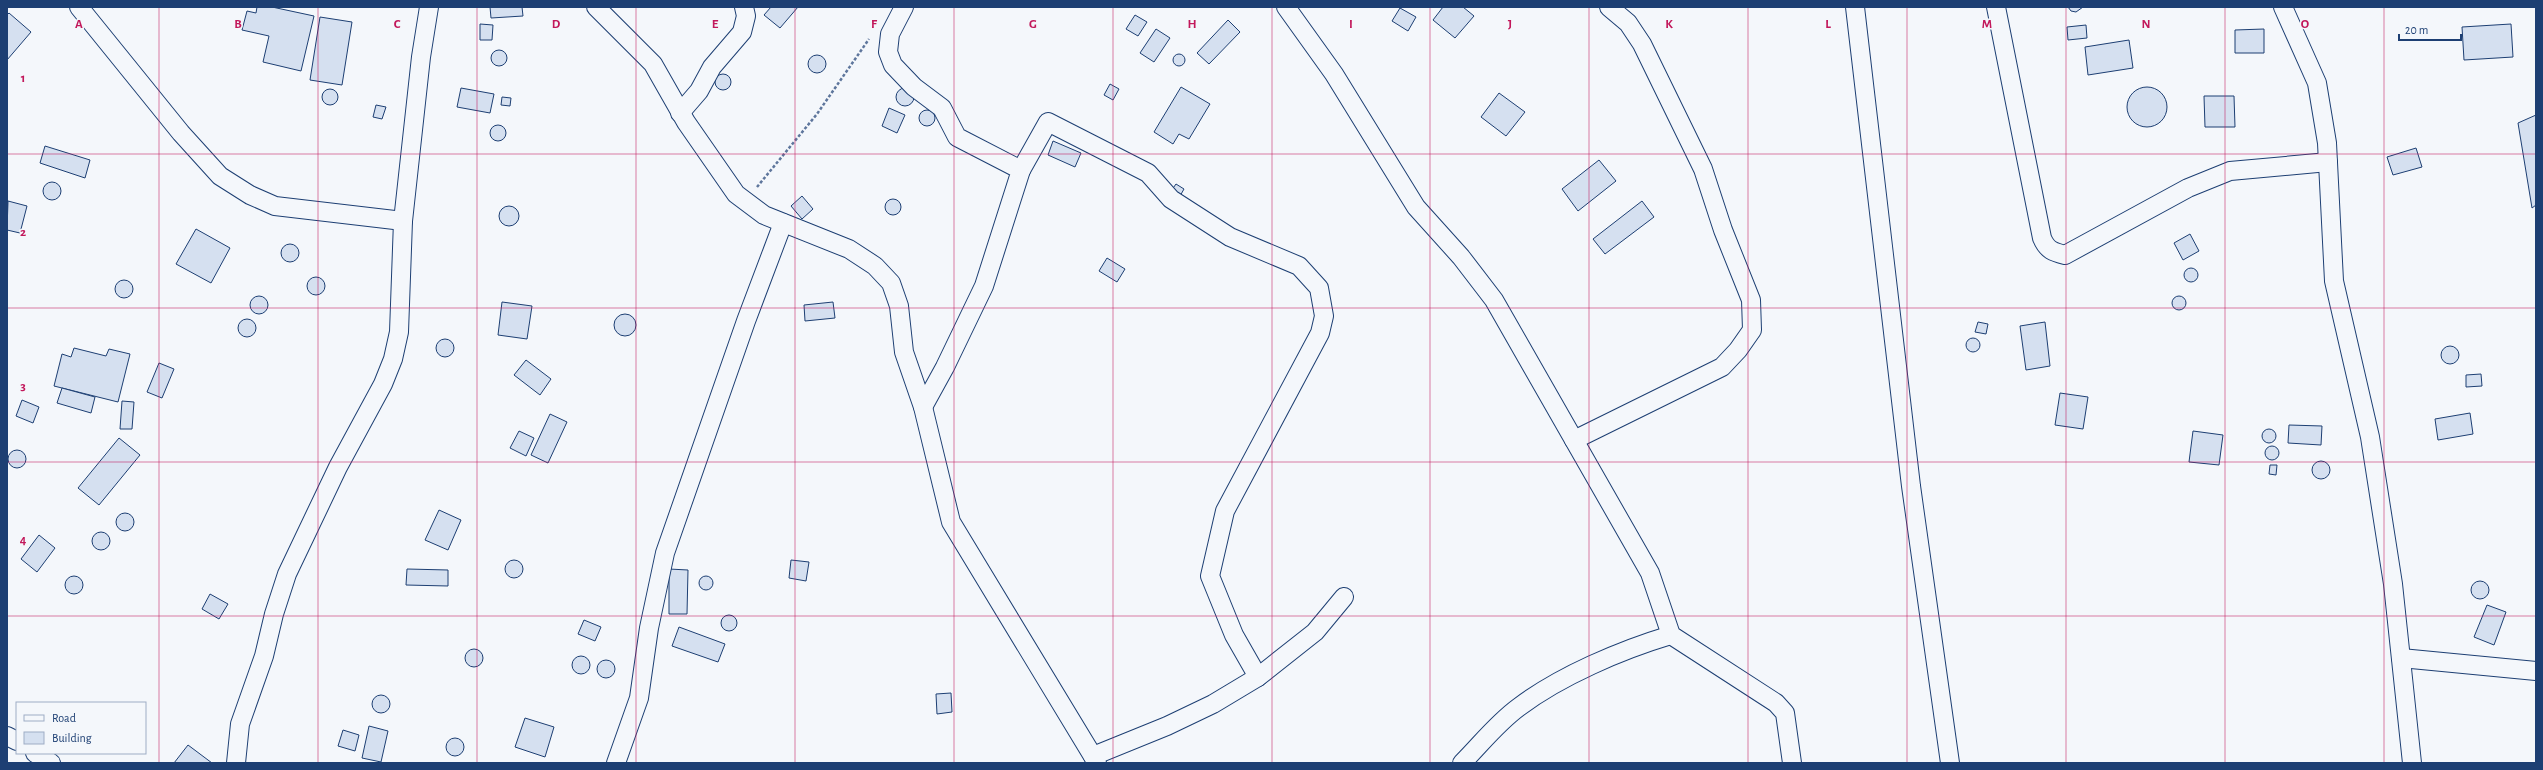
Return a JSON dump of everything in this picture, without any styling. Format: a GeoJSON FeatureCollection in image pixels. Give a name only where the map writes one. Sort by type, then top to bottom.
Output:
{"type":"FeatureCollection","features":[{"type":"Feature","properties":{"kind":"street"},"geometry":{"type":"LineString","coordinates":[[79,7],[181,133],[220,176],[250,195],[275,206],[403,221]]}},
{"type":"Feature","properties":{"kind":"street"},"geometry":{"type":"LineString","coordinates":[[236,763],[240,724],[264,656],[274,614],[287,574],[338,466],[383,384],[394,359],[399,332],[403,221],[421,57],[429,7]]}},
{"type":"Feature","properties":{"kind":"street"},"geometry":{"type":"LineString","coordinates":[[596,7],[653,64],[680,113],[708,158],[736,194],[764,215],[849,249],[874,266],[891,283],[899,306],[904,352],[923,407],[951,522],[1095,759],[1167,726],[1258,677],[1315,632],[1344,597]]}},
{"type":"Feature","properties":{"kind":"street"},"geometry":{"type":"LineString","coordinates":[[680,113],[699,91],[712,66],[742,32],[746,16],[744,7]]}},
{"type":"Feature","properties":{"kind":"street"},"geometry":{"type":"LineString","coordinates":[[904,7],[890,34],[888,52],[893,65],[914,87],[942,108],[957,137],[1021,170]]}},
{"type":"Feature","properties":{"kind":"street"},"geometry":{"type":"LineString","coordinates":[[1286,7],[1334,74],[1416,207],[1461,257],[1494,300],[1650,573],[1670,635],[1776,703],[1785,713],[1792,763]]}},
{"type":"Feature","properties":{"kind":"street"},"geometry":{"type":"LineString","coordinates":[[1574,440],[1722,367],[1738,350],[1752,330],[1751,300],[1723,230],[1703,169],[1642,44],[1628,23],[1609,7]]}},
{"type":"Feature","properties":{"kind":"street"},"geometry":{"type":"LineString","coordinates":[[1855,7],[1911,486],[1950,763]]}},
{"type":"Feature","properties":{"kind":"street"},"geometry":{"type":"LineString","coordinates":[[1996,7],[2042,238],[2046,248],[2055,253],[2066,254],[2188,188],[2230,170],[2271,169],[2328,162]]}},
{"type":"Feature","properties":{"kind":"street"},"geometry":{"type":"LineString","coordinates":[[2283,7],[2317,83],[2328,162],[2334,281],[2370,436],[2401,658],[2412,763]]}},
{"type":"Feature","properties":{"kind":"street"},"geometry":{"type":"LineString","coordinates":[[923,407],[984,286],[1021,170],[1048,122],[1148,173],[1171,199],[1188,212],[1230,237],[1299,266],[1319,288],[1324,316],[1320,333],[1225,511],[1210,576],[1234,635],[1258,677]]}},
{"type":"Feature","properties":{"kind":"street"},"geometry":{"type":"LineString","coordinates":[[616,763],[639,698],[649,628],[665,553],[746,321],[783,223]]}},
{"type":"Feature","properties":{"kind":"street"},"geometry":{"type":"LineString","coordinates":[[1462,763],[1500,723],[1520,707],[1571,676],[1634,646],[1670,635]]}},
{"type":"Feature","properties":{"kind":"street"},"geometry":{"type":"LineString","coordinates":[[2401,658],[2536,671]]}},
{"type":"Feature","properties":{"kind":"street"},"geometry":{"type":"LineString","coordinates":[[7,736],[16,740]]}},
{"type":"Feature","properties":{"kind":"street"},"geometry":{"type":"LineString","coordinates":[[36,754],[50,763]]}},
{"type":"Feature","properties":{"kind":"path"},"geometry":{"type":"LineString","coordinates":[[745,201],[817,114],[873,34]]}},
{"type":"Feature","properties":{"kind":"building"},"geometry":{"type":"Polygon","coordinates":[[[257,7],[272,7],[314,16],[301,71],[263,62],[269,36],[242,30],[247,11],[256,13],[257,7]]]}},
{"type":"Feature","properties":{"kind":"building"},"geometry":{"type":"Polygon","coordinates":[[[490,7],[522,7],[523,16],[491,18],[490,7]]]}},
{"type":"Feature","properties":{"kind":"building"},"geometry":{"type":"Polygon","coordinates":[[[771,7],[798,7],[780,28],[764,15],[771,7]]]}},
{"type":"Feature","properties":{"kind":"building"},"geometry":{"type":"Polygon","coordinates":[[[1443,7],[1463,7],[1474,16],[1455,38],[1433,20],[1443,7]]]}},
{"type":"Feature","properties":{"kind":"building"},"geometry":{"type":"Polygon","coordinates":[[[2068,7],[2083,7],[2076,12],[2071,11],[2068,7]]]}},
{"type":"Feature","properties":{"kind":"building"},"geometry":{"type":"Polygon","coordinates":[[[1400,8],[1416,17],[1408,31],[1392,21],[1400,8]]]}},
{"type":"Feature","properties":{"kind":"building"},"geometry":{"type":"Polygon","coordinates":[[[9,13],[31,32],[7,60],[7,15],[9,13]]]}},
{"type":"Feature","properties":{"kind":"building"},"geometry":{"type":"Polygon","coordinates":[[[1135,15],[1147,22],[1138,36],[1126,29],[1135,15]]]}},
{"type":"Feature","properties":{"kind":"building"},"geometry":{"type":"Polygon","coordinates":[[[320,17],[352,22],[342,85],[310,80],[320,17]]]}},
{"type":"Feature","properties":{"kind":"building"},"geometry":{"type":"Polygon","coordinates":[[[1228,20],[1240,32],[1209,64],[1197,53],[1228,20]]]}},
{"type":"Feature","properties":{"kind":"building"},"geometry":{"type":"Polygon","coordinates":[[[480,24],[493,25],[492,40],[480,40],[480,24]]]}},
{"type":"Feature","properties":{"kind":"building"},"geometry":{"type":"Polygon","coordinates":[[[2511,24],[2513,57],[2464,60],[2462,27],[2511,24]]]}},
{"type":"Feature","properties":{"kind":"building"},"geometry":{"type":"Polygon","coordinates":[[[2086,25],[2087,38],[2068,40],[2067,27],[2086,25]]]}},
{"type":"Feature","properties":{"kind":"building"},"geometry":{"type":"Polygon","coordinates":[[[1156,29],[1170,38],[1154,62],[1140,53],[1156,29]]]}},
{"type":"Feature","properties":{"kind":"building"},"geometry":{"type":"Polygon","coordinates":[[[2264,29],[2264,53],[2235,53],[2235,30],[2264,29]]]}},
{"type":"Feature","properties":{"kind":"building"},"geometry":{"type":"Polygon","coordinates":[[[2129,40],[2133,68],[2088,75],[2085,47],[2129,40]]]}},
{"type":"Feature","properties":{"kind":"building"},"geometry":{"type":"Polygon","coordinates":[[[499,50],[505,52],[507,58],[505,64],[499,66],[493,64],[491,58],[493,52],[499,50]]]}},
{"type":"Feature","properties":{"kind":"building"},"geometry":{"type":"Polygon","coordinates":[[[1177,54],[1181,54],[1185,60],[1181,66],[1177,66],[1173,62],[1173,58],[1177,54]]]}},
{"type":"Feature","properties":{"kind":"building"},"geometry":{"type":"Polygon","coordinates":[[[817,55],[823,58],[826,64],[823,70],[817,73],[811,70],[808,64],[811,58],[817,55]]]}},
{"type":"Feature","properties":{"kind":"building"},"geometry":{"type":"Polygon","coordinates":[[[720,74],[726,74],[731,79],[729,88],[726,90],[720,90],[715,85],[715,79],[720,74]]]}},
{"type":"Feature","properties":{"kind":"building"},"geometry":{"type":"Polygon","coordinates":[[[1110,84],[1119,89],[1113,100],[1104,95],[1110,84]]]}},
{"type":"Feature","properties":{"kind":"building"},"geometry":{"type":"Polygon","coordinates":[[[1181,87],[1210,104],[1189,139],[1179,134],[1173,144],[1154,132],[1181,87]]]}},
{"type":"Feature","properties":{"kind":"building"},"geometry":{"type":"Polygon","coordinates":[[[2147,87],[2155,89],[2161,93],[2165,99],[2167,107],[2165,115],[2161,121],[2155,125],[2147,127],[2139,125],[2133,121],[2129,115],[2127,107],[2129,99],[2133,93],[2139,89],[2147,87]]]}},
{"type":"Feature","properties":{"kind":"building"},"geometry":{"type":"Polygon","coordinates":[[[461,88],[494,94],[490,113],[457,107],[461,88]]]}},
{"type":"Feature","properties":{"kind":"building"},"geometry":{"type":"Polygon","coordinates":[[[905,88],[911,91],[914,97],[911,103],[905,106],[899,103],[896,97],[899,91],[905,88]]]}},
{"type":"Feature","properties":{"kind":"building"},"geometry":{"type":"Polygon","coordinates":[[[330,89],[336,91],[338,97],[336,103],[330,105],[324,103],[322,97],[324,91],[330,89]]]}},
{"type":"Feature","properties":{"kind":"building"},"geometry":{"type":"Polygon","coordinates":[[[1499,93],[1525,112],[1506,136],[1481,117],[1499,93]]]}},
{"type":"Feature","properties":{"kind":"building"},"geometry":{"type":"Polygon","coordinates":[[[2204,96],[2234,96],[2235,127],[2205,127],[2204,96]]]}},
{"type":"Feature","properties":{"kind":"building"},"geometry":{"type":"Polygon","coordinates":[[[502,97],[511,98],[510,106],[501,105],[502,97]]]}},
{"type":"Feature","properties":{"kind":"building"},"geometry":{"type":"Polygon","coordinates":[[[376,105],[386,107],[382,119],[373,117],[376,105]]]}},
{"type":"Feature","properties":{"kind":"building"},"geometry":{"type":"Polygon","coordinates":[[[889,108],[905,115],[897,133],[882,126],[889,108]]]}},
{"type":"Feature","properties":{"kind":"building"},"geometry":{"type":"Polygon","coordinates":[[[924,110],[930,110],[935,115],[933,124],[930,126],[924,126],[919,121],[919,115],[924,110]]]}},
{"type":"Feature","properties":{"kind":"building"},"geometry":{"type":"Polygon","coordinates":[[[2536,115],[2536,205],[2532,208],[2518,123],[2536,115]]]}},
{"type":"Feature","properties":{"kind":"building"},"geometry":{"type":"Polygon","coordinates":[[[498,125],[504,127],[506,133],[504,139],[498,141],[492,139],[490,133],[492,127],[498,125]]]}},
{"type":"Feature","properties":{"kind":"building"},"geometry":{"type":"Polygon","coordinates":[[[1053,141],[1081,153],[1075,167],[1048,155],[1053,141]]]}},
{"type":"Feature","properties":{"kind":"building"},"geometry":{"type":"Polygon","coordinates":[[[45,146],[90,160],[85,178],[40,163],[45,146]]]}},
{"type":"Feature","properties":{"kind":"building"},"geometry":{"type":"Polygon","coordinates":[[[2416,148],[2422,167],[2393,175],[2387,157],[2416,148]]]}},
{"type":"Feature","properties":{"kind":"building"},"geometry":{"type":"Polygon","coordinates":[[[1599,160],[1616,181],[1578,211],[1562,189],[1599,160]]]}},
{"type":"Feature","properties":{"kind":"building"},"geometry":{"type":"Polygon","coordinates":[[[52,182],[58,185],[61,191],[58,197],[52,200],[46,197],[43,191],[46,185],[52,182]]]}},
{"type":"Feature","properties":{"kind":"building"},"geometry":{"type":"Polygon","coordinates":[[[1176,184],[1184,189],[1180,196],[1171,191],[1176,184]]]}},
{"type":"Feature","properties":{"kind":"building"},"geometry":{"type":"Polygon","coordinates":[[[802,196],[813,209],[802,219],[791,206],[802,196]]]}},
{"type":"Feature","properties":{"kind":"building"},"geometry":{"type":"Polygon","coordinates":[[[893,199],[899,201],[901,207],[899,213],[893,215],[887,213],[885,207],[887,201],[893,199]]]}},
{"type":"Feature","properties":{"kind":"building"},"geometry":{"type":"Polygon","coordinates":[[[8,201],[27,206],[20,233],[7,230],[8,201]]]}},
{"type":"Feature","properties":{"kind":"building"},"geometry":{"type":"Polygon","coordinates":[[[1642,201],[1654,217],[1605,254],[1593,239],[1642,201]]]}},
{"type":"Feature","properties":{"kind":"building"},"geometry":{"type":"Polygon","coordinates":[[[505,206],[513,206],[519,212],[519,220],[513,226],[505,226],[499,220],[499,212],[505,206]]]}},
{"type":"Feature","properties":{"kind":"building"},"geometry":{"type":"Polygon","coordinates":[[[196,229],[230,248],[211,283],[176,264],[196,229]]]}},
{"type":"Feature","properties":{"kind":"building"},"geometry":{"type":"Polygon","coordinates":[[[2190,234],[2199,251],[2183,260],[2174,243],[2190,234]]]}},
{"type":"Feature","properties":{"kind":"building"},"geometry":{"type":"Polygon","coordinates":[[[290,244],[296,247],[299,253],[296,259],[290,262],[284,259],[281,253],[284,247],[290,244]]]}},
{"type":"Feature","properties":{"kind":"building"},"geometry":{"type":"Polygon","coordinates":[[[1107,258],[1125,269],[1117,282],[1099,271],[1107,258]]]}},
{"type":"Feature","properties":{"kind":"building"},"geometry":{"type":"Polygon","coordinates":[[[2188,268],[2194,268],[2198,272],[2198,278],[2194,282],[2188,282],[2184,278],[2184,272],[2188,268]]]}},
{"type":"Feature","properties":{"kind":"building"},"geometry":{"type":"Polygon","coordinates":[[[316,277],[322,280],[325,286],[322,292],[316,295],[310,292],[307,286],[310,280],[316,277]]]}},
{"type":"Feature","properties":{"kind":"building"},"geometry":{"type":"Polygon","coordinates":[[[124,280],[130,283],[133,289],[130,295],[124,298],[118,295],[115,289],[118,283],[124,280]]]}},
{"type":"Feature","properties":{"kind":"building"},"geometry":{"type":"Polygon","coordinates":[[[259,296],[265,299],[268,305],[265,311],[259,314],[253,311],[250,305],[253,299],[259,296]]]}},
{"type":"Feature","properties":{"kind":"building"},"geometry":{"type":"Polygon","coordinates":[[[2176,296],[2182,296],[2186,300],[2186,306],[2182,310],[2176,310],[2172,306],[2172,300],[2176,296]]]}},
{"type":"Feature","properties":{"kind":"building"},"geometry":{"type":"Polygon","coordinates":[[[502,302],[532,306],[527,339],[498,335],[502,302]]]}},
{"type":"Feature","properties":{"kind":"building"},"geometry":{"type":"Polygon","coordinates":[[[833,302],[835,318],[805,321],[804,305],[833,302]]]}},
{"type":"Feature","properties":{"kind":"building"},"geometry":{"type":"Polygon","coordinates":[[[625,314],[633,317],[636,325],[633,333],[625,336],[617,333],[614,325],[617,317],[625,314]]]}},
{"type":"Feature","properties":{"kind":"building"},"geometry":{"type":"Polygon","coordinates":[[[247,319],[253,322],[256,328],[253,334],[247,337],[241,334],[238,328],[241,322],[247,319]]]}},
{"type":"Feature","properties":{"kind":"building"},"geometry":{"type":"Polygon","coordinates":[[[1978,322],[1988,324],[1986,334],[1975,332],[1978,322]]]}},
{"type":"Feature","properties":{"kind":"building"},"geometry":{"type":"Polygon","coordinates":[[[2045,322],[2050,366],[2026,370],[2020,326],[2045,322]]]}},
{"type":"Feature","properties":{"kind":"building"},"geometry":{"type":"Polygon","coordinates":[[[1970,338],[1976,338],[1980,342],[1980,348],[1976,352],[1970,352],[1966,348],[1966,342],[1970,338]]]}},
{"type":"Feature","properties":{"kind":"building"},"geometry":{"type":"Polygon","coordinates":[[[445,339],[451,342],[454,348],[451,354],[445,357],[439,354],[436,348],[439,342],[445,339]]]}},
{"type":"Feature","properties":{"kind":"building"},"geometry":{"type":"Polygon","coordinates":[[[2450,346],[2456,349],[2459,355],[2456,361],[2450,364],[2444,361],[2441,355],[2444,349],[2450,346]]]}},
{"type":"Feature","properties":{"kind":"building"},"geometry":{"type":"Polygon","coordinates":[[[74,348],[106,356],[109,349],[130,354],[118,402],[54,386],[62,354],[71,357],[74,348]]]}},
{"type":"Feature","properties":{"kind":"building"},"geometry":{"type":"Polygon","coordinates":[[[526,360],[551,379],[540,395],[514,375],[526,360]]]}},
{"type":"Feature","properties":{"kind":"building"},"geometry":{"type":"Polygon","coordinates":[[[159,363],[174,369],[162,398],[147,392],[159,363]]]}},
{"type":"Feature","properties":{"kind":"building"},"geometry":{"type":"Polygon","coordinates":[[[2481,374],[2482,386],[2466,387],[2466,375],[2481,374]]]}},
{"type":"Feature","properties":{"kind":"building"},"geometry":{"type":"Polygon","coordinates":[[[62,388],[95,397],[91,413],[57,403],[62,388]]]}},
{"type":"Feature","properties":{"kind":"building"},"geometry":{"type":"Polygon","coordinates":[[[2060,393],[2088,397],[2083,429],[2055,425],[2060,393]]]}},
{"type":"Feature","properties":{"kind":"building"},"geometry":{"type":"Polygon","coordinates":[[[22,400],[39,407],[33,423],[16,416],[22,400]]]}},
{"type":"Feature","properties":{"kind":"building"},"geometry":{"type":"Polygon","coordinates":[[[122,401],[134,402],[132,429],[120,429],[122,401]]]}},
{"type":"Feature","properties":{"kind":"building"},"geometry":{"type":"Polygon","coordinates":[[[2470,413],[2473,434],[2438,440],[2435,419],[2470,413]]]}},
{"type":"Feature","properties":{"kind":"building"},"geometry":{"type":"Polygon","coordinates":[[[550,414],[567,422],[548,463],[531,455],[550,414]]]}},
{"type":"Feature","properties":{"kind":"building"},"geometry":{"type":"Polygon","coordinates":[[[2289,425],[2322,426],[2321,445],[2288,443],[2289,425]]]}},
{"type":"Feature","properties":{"kind":"building"},"geometry":{"type":"Polygon","coordinates":[[[2266,429],[2272,429],[2276,433],[2276,439],[2272,443],[2266,443],[2262,439],[2262,433],[2266,429]]]}},
{"type":"Feature","properties":{"kind":"building"},"geometry":{"type":"Polygon","coordinates":[[[519,431],[534,438],[526,456],[510,448],[519,431]]]}},
{"type":"Feature","properties":{"kind":"building"},"geometry":{"type":"Polygon","coordinates":[[[2193,431],[2223,435],[2219,465],[2189,462],[2193,431]]]}},
{"type":"Feature","properties":{"kind":"building"},"geometry":{"type":"Polygon","coordinates":[[[119,438],[140,455],[99,505],[78,488],[119,438]]]}},
{"type":"Feature","properties":{"kind":"building"},"geometry":{"type":"Polygon","coordinates":[[[2269,446],[2275,446],[2279,450],[2279,456],[2275,460],[2269,460],[2265,456],[2265,450],[2269,446]]]}},
{"type":"Feature","properties":{"kind":"building"},"geometry":{"type":"Polygon","coordinates":[[[17,450],[23,453],[26,459],[23,465],[17,468],[11,465],[8,459],[11,453],[17,450]]]}},
{"type":"Feature","properties":{"kind":"building"},"geometry":{"type":"Polygon","coordinates":[[[2321,461],[2327,464],[2330,470],[2327,476],[2321,479],[2315,476],[2312,470],[2315,464],[2321,461]]]}},
{"type":"Feature","properties":{"kind":"building"},"geometry":{"type":"Polygon","coordinates":[[[2270,465],[2277,465],[2276,475],[2269,474],[2270,465]]]}},
{"type":"Feature","properties":{"kind":"building"},"geometry":{"type":"Polygon","coordinates":[[[439,510],[461,520],[448,550],[425,540],[439,510]]]}},
{"type":"Feature","properties":{"kind":"building"},"geometry":{"type":"Polygon","coordinates":[[[125,513],[131,516],[134,522],[131,528],[125,531],[119,528],[116,522],[119,516],[125,513]]]}},
{"type":"Feature","properties":{"kind":"building"},"geometry":{"type":"Polygon","coordinates":[[[101,532],[107,535],[110,541],[107,547],[101,550],[95,547],[92,541],[95,535],[101,532]]]}},
{"type":"Feature","properties":{"kind":"building"},"geometry":{"type":"Polygon","coordinates":[[[39,535],[55,548],[37,572],[21,559],[39,535]]]}},
{"type":"Feature","properties":{"kind":"building"},"geometry":{"type":"Polygon","coordinates":[[[514,560],[520,563],[523,569],[520,575],[514,578],[508,575],[505,569],[508,563],[514,560]]]}},
{"type":"Feature","properties":{"kind":"building"},"geometry":{"type":"Polygon","coordinates":[[[791,560],[809,562],[806,581],[789,578],[791,560]]]}},
{"type":"Feature","properties":{"kind":"building"},"geometry":{"type":"Polygon","coordinates":[[[407,569],[448,570],[448,586],[406,585],[407,569]]]}},
{"type":"Feature","properties":{"kind":"building"},"geometry":{"type":"Polygon","coordinates":[[[669,569],[688,570],[687,614],[669,614],[669,569]]]}},
{"type":"Feature","properties":{"kind":"building"},"geometry":{"type":"Polygon","coordinates":[[[74,576],[80,579],[83,585],[80,591],[74,594],[68,591],[65,585],[68,579],[74,576]]]}},
{"type":"Feature","properties":{"kind":"building"},"geometry":{"type":"Polygon","coordinates":[[[703,576],[709,576],[713,580],[713,586],[709,590],[703,590],[699,586],[699,580],[703,576]]]}},
{"type":"Feature","properties":{"kind":"building"},"geometry":{"type":"Polygon","coordinates":[[[2480,581],[2486,584],[2489,590],[2486,596],[2480,599],[2474,596],[2471,590],[2474,584],[2480,581]]]}},
{"type":"Feature","properties":{"kind":"building"},"geometry":{"type":"Polygon","coordinates":[[[210,594],[228,604],[219,619],[202,609],[210,594]]]}},
{"type":"Feature","properties":{"kind":"building"},"geometry":{"type":"Polygon","coordinates":[[[2487,605],[2506,612],[2494,645],[2474,637],[2487,605]]]}},
{"type":"Feature","properties":{"kind":"building"},"geometry":{"type":"Polygon","coordinates":[[[729,615],[736,620],[737,623],[732,630],[729,631],[722,626],[721,623],[726,616],[729,615]]]}},
{"type":"Feature","properties":{"kind":"building"},"geometry":{"type":"Polygon","coordinates":[[[584,620],[601,627],[595,641],[578,634],[584,620]]]}},
{"type":"Feature","properties":{"kind":"building"},"geometry":{"type":"Polygon","coordinates":[[[679,627],[725,644],[718,662],[672,646],[679,627]]]}},
{"type":"Feature","properties":{"kind":"building"},"geometry":{"type":"Polygon","coordinates":[[[474,649],[480,652],[483,658],[480,664],[474,667],[468,664],[465,658],[468,652],[474,649]]]}},
{"type":"Feature","properties":{"kind":"building"},"geometry":{"type":"Polygon","coordinates":[[[581,656],[587,659],[590,665],[587,671],[581,674],[575,671],[572,665],[575,659],[581,656]]]}},
{"type":"Feature","properties":{"kind":"building"},"geometry":{"type":"Polygon","coordinates":[[[606,660],[612,663],[615,669],[612,675],[606,678],[600,675],[597,669],[600,663],[606,660]]]}},
{"type":"Feature","properties":{"kind":"building"},"geometry":{"type":"Polygon","coordinates":[[[951,693],[952,712],[937,714],[936,694],[951,693]]]}},
{"type":"Feature","properties":{"kind":"building"},"geometry":{"type":"Polygon","coordinates":[[[381,695],[387,698],[390,704],[387,710],[381,713],[375,710],[372,704],[375,698],[381,695]]]}},
{"type":"Feature","properties":{"kind":"building"},"geometry":{"type":"Polygon","coordinates":[[[525,718],[554,727],[545,757],[515,747],[525,718]]]}},
{"type":"Feature","properties":{"kind":"building"},"geometry":{"type":"Polygon","coordinates":[[[369,726],[388,731],[381,762],[362,758],[369,726]]]}},
{"type":"Feature","properties":{"kind":"building"},"geometry":{"type":"Polygon","coordinates":[[[343,730],[359,735],[355,751],[338,746],[343,730]]]}},
{"type":"Feature","properties":{"kind":"building"},"geometry":{"type":"Polygon","coordinates":[[[455,738],[461,741],[464,747],[461,753],[455,756],[449,753],[446,747],[449,741],[455,738]]]}},
{"type":"Feature","properties":{"kind":"building"},"geometry":{"type":"Polygon","coordinates":[[[188,745],[212,763],[174,763],[188,745]]]}}]}
